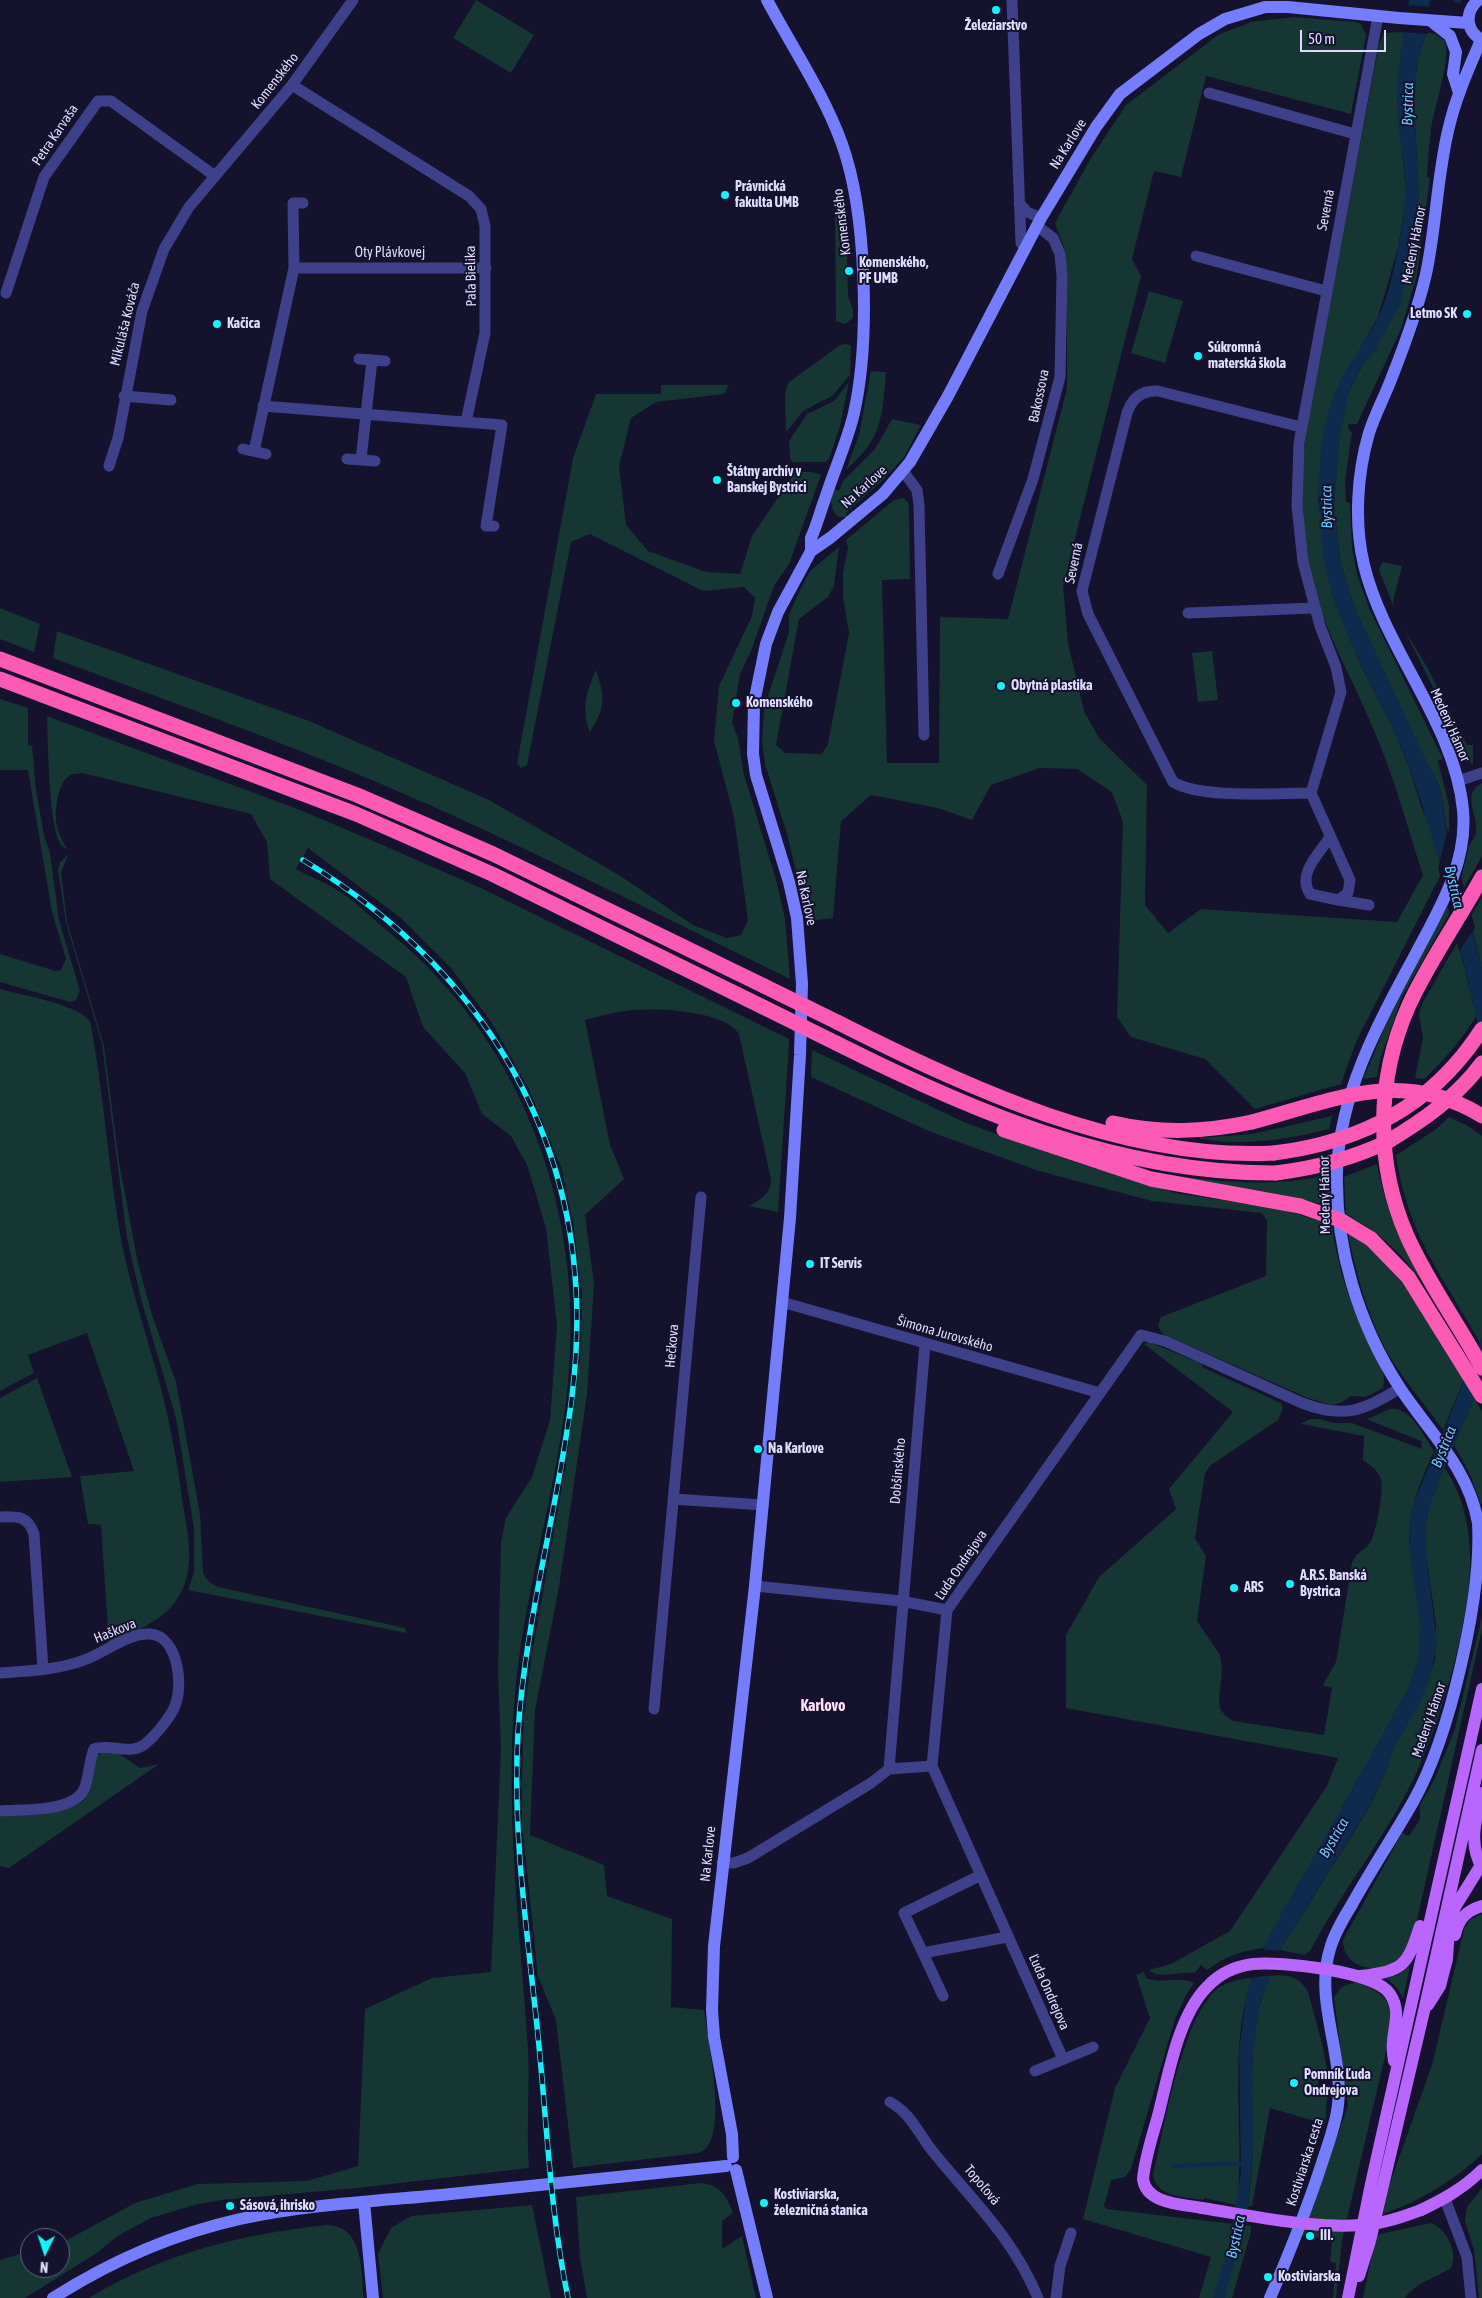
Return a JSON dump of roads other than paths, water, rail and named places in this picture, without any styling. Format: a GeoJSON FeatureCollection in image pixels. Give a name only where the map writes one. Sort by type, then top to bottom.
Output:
{"type":"FeatureCollection","features":[{"type":"Feature","properties":{"kind":"highway"},"geometry":{"type":"LineString","coordinates":[[0,659],[156,717],[374,802],[493,854],[962,1083],[1026,1108],[1092,1128],[1168,1145],[1229,1153],[1274,1153],[1324,1145],[1349,1137],[1389,1118],[1421,1098],[1441,1081],[1458,1062],[1482,1029]]}},
{"type":"Feature","properties":{"kind":"highway"},"geometry":{"type":"LineString","coordinates":[[0,679],[270,780],[373,821],[492,874],[937,1093],[1056,1138],[1125,1156],[1219,1171],[1276,1173],[1345,1160],[1387,1142],[1429,1115],[1459,1089],[1482,1063]]}},
{"type":"Feature","properties":{"kind":"highway"},"geometry":{"type":"LineString","coordinates":[[1482,877],[1410,1004],[1398,1033],[1387,1079],[1382,1140],[1391,1190],[1404,1228],[1424,1270],[1468,1341],[1482,1368]]}},
{"type":"Feature","properties":{"kind":"highway"},"geometry":{"type":"LineString","coordinates":[[1026,1108],[1069,1113],[1120,1125],[1179,1132],[1223,1128],[1252,1122],[1356,1094],[1382,1090],[1409,1089],[1440,1096],[1465,1105],[1482,1116]]}},
{"type":"Feature","properties":{"kind":"highway"},"geometry":{"type":"LineString","coordinates":[[937,1093],[976,1120],[1114,1168],[1188,1187],[1300,1206],[1340,1220],[1371,1239],[1408,1277],[1461,1359],[1482,1396]]}},
{"type":"Feature","properties":{"kind":"main road"},"geometry":{"type":"LineString","coordinates":[[1348,2298],[1395,2076],[1482,1689]]}},
{"type":"Feature","properties":{"kind":"main road"},"geometry":{"type":"LineString","coordinates":[[1352,2298],[1370,2241],[1482,1750]]}},
{"type":"Feature","properties":{"kind":"main road"},"geometry":{"type":"LineString","coordinates":[[1447,1958],[1449,1926],[1455,1907],[1481,1866],[1475,1850],[1475,1828],[1482,1793]]}},
{"type":"Feature","properties":{"kind":"main road"},"geometry":{"type":"LineString","coordinates":[[1433,1904],[1420,1927],[1414,1948],[1403,1964],[1382,1974],[1360,1976],[1294,1965],[1253,1964],[1222,1974],[1205,1989],[1195,2002],[1183,2029],[1156,2122],[1143,2179],[1144,2186],[1150,2194],[1157,2198],[1202,2208],[1298,2222],[1349,2225],[1377,2223],[1421,2210],[1445,2198],[1469,2182],[1482,2170]]}},
{"type":"Feature","properties":{"kind":"main road"},"geometry":{"type":"LineString","coordinates":[[1424,2010],[1440,1986],[1447,1958],[1461,1918],[1469,1910],[1482,1906]]}},
{"type":"Feature","properties":{"kind":"main road"},"geometry":{"type":"LineString","coordinates":[[1360,1976],[1385,1989],[1396,2006],[1397,2021],[1392,2041],[1395,2076]]}},
{"type":"Feature","properties":{"kind":"street","name":"Komenského"},"geometry":{"type":"LineString","coordinates":[[215,176],[229,162],[292,85],[353,0]]}},
{"type":"Feature","properties":{"kind":"street","name":"Komenského"},"geometry":{"type":"LineString","coordinates":[[767,0],[833,121],[849,166],[858,218],[863,297],[860,379],[850,427],[812,538],[810,551]]}},
{"type":"Feature","properties":{"kind":"street"},"geometry":{"type":"LineString","coordinates":[[1012,0],[1018,203],[1021,243],[1025,248]]}},
{"type":"Feature","properties":{"kind":"street"},"geometry":{"type":"LineString","coordinates":[[1478,0],[1470,10],[1468,22],[1473,33],[1481,40]]}},
{"type":"Feature","properties":{"kind":"street","name":"Na Karlove"},"geometry":{"type":"LineString","coordinates":[[768,2298],[732,2164],[732,2134],[714,2037],[712,2010],[714,1946],[722,1863],[755,1586],[798,1118],[801,974],[797,918],[789,882],[756,776],[752,728],[755,696],[766,644],[778,612],[810,551],[883,494],[903,471],[948,396],[1038,225],[1096,127],[1120,94],[1199,34],[1225,19],[1263,4],[1431,21],[1468,22]]}},
{"type":"Feature","properties":{"kind":"street","name":"Severná"},"geometry":{"type":"LineString","coordinates":[[1301,427],[1158,391],[1140,394],[1129,406],[1082,591],[1088,614],[1173,782],[1182,788],[1201,792],[1311,793],[1339,705],[1341,692],[1336,667],[1314,608],[1303,562],[1298,526],[1297,480],[1301,427],[1378,16]]}},
{"type":"Feature","properties":{"kind":"street"},"geometry":{"type":"LineString","coordinates":[[1431,21],[1450,36],[1456,52],[1452,74],[1459,92]]}},
{"type":"Feature","properties":{"kind":"street","name":"Medený Hámor"},"geometry":{"type":"LineString","coordinates":[[1327,1970],[1329,1951],[1337,1930],[1416,1798],[1430,1766],[1448,1716],[1468,1644],[1479,1586],[1480,1533],[1475,1505],[1454,1462],[1400,1388],[1379,1348],[1353,1289],[1339,1230],[1338,1155],[1354,1081],[1370,1042],[1445,898],[1458,864],[1463,830],[1463,812],[1458,781],[1451,758],[1372,592],[1360,548],[1358,521],[1363,463],[1369,432],[1394,373],[1425,278],[1447,134],[1459,92],[1481,40]]}},
{"type":"Feature","properties":{"kind":"street","name":"Paľa Bielika"},"geometry":{"type":"LineString","coordinates":[[292,85],[477,204],[484,217],[486,268],[485,333],[466,422]]}},
{"type":"Feature","properties":{"kind":"street"},"geometry":{"type":"LineString","coordinates":[[1209,93],[1355,134]]}},
{"type":"Feature","properties":{"kind":"street","name":"Petra Karvaša"},"geometry":{"type":"LineString","coordinates":[[6,293],[44,177],[98,101],[111,102],[215,176]]}},
{"type":"Feature","properties":{"kind":"street","name":"Mikuláša Kováča"},"geometry":{"type":"LineString","coordinates":[[109,466],[115,451],[124,396],[142,311],[152,278],[174,231],[189,207],[215,176]]}},
{"type":"Feature","properties":{"kind":"street"},"geometry":{"type":"LineString","coordinates":[[266,454],[248,450],[263,406],[294,268],[293,203],[303,203]]}},
{"type":"Feature","properties":{"kind":"street","name":"Bakossova"},"geometry":{"type":"LineString","coordinates":[[998,574],[1033,479],[1060,377],[1062,276],[1060,254],[1053,238],[1018,203]]}},
{"type":"Feature","properties":{"kind":"street","name":"Bakossova"},"geometry":{"type":"LineString","coordinates":[[1019,218],[1022,222],[1038,225]]}},
{"type":"Feature","properties":{"kind":"street"},"geometry":{"type":"LineString","coordinates":[[1196,256],[1326,291]]}},
{"type":"Feature","properties":{"kind":"street","name":"Oty Plávkovej"},"geometry":{"type":"LineString","coordinates":[[294,268],[486,268]]}},
{"type":"Feature","properties":{"kind":"street"},"geometry":{"type":"LineString","coordinates":[[359,359],[385,361]]}},
{"type":"Feature","properties":{"kind":"street"},"geometry":{"type":"LineString","coordinates":[[361,460],[372,360]]}},
{"type":"Feature","properties":{"kind":"street"},"geometry":{"type":"LineString","coordinates":[[124,396],[171,400]]}},
{"type":"Feature","properties":{"kind":"street"},"geometry":{"type":"LineString","coordinates":[[263,406],[502,425],[486,526],[494,526]]}},
{"type":"Feature","properties":{"kind":"street"},"geometry":{"type":"LineString","coordinates":[[347,459],[375,462]]}},
{"type":"Feature","properties":{"kind":"street"},"geometry":{"type":"LineString","coordinates":[[903,471],[917,490],[919,504],[924,735]]}},
{"type":"Feature","properties":{"kind":"street"},"geometry":{"type":"LineString","coordinates":[[821,514],[838,531]]}},
{"type":"Feature","properties":{"kind":"street"},"geometry":{"type":"LineString","coordinates":[[1188,613],[1314,608]]}},
{"type":"Feature","properties":{"kind":"street"},"geometry":{"type":"LineString","coordinates":[[1458,781],[1482,773]]}},
{"type":"Feature","properties":{"kind":"street"},"geometry":{"type":"LineString","coordinates":[[1311,793],[1350,880],[1348,893],[1338,900]]}},
{"type":"Feature","properties":{"kind":"street"},"geometry":{"type":"LineString","coordinates":[[1330,837],[1305,875],[1305,886],[1310,894],[1369,905]]}},
{"type":"Feature","properties":{"kind":"street","name":"Hečkova"},"geometry":{"type":"LineString","coordinates":[[654,1709],[701,1197]]}},
{"type":"Feature","properties":{"kind":"street","name":"Šimona Jurovského"},"geometry":{"type":"LineString","coordinates":[[782,1302],[1100,1393]]}},
{"type":"Feature","properties":{"kind":"street","name":"Ľuda Ondrejova"},"geometry":{"type":"LineString","coordinates":[[1063,2059],[979,1876],[932,1766],[947,1610],[1141,1335],[1165,1341],[1302,1403],[1325,1410],[1358,1411],[1377,1403],[1400,1388]]}},
{"type":"Feature","properties":{"kind":"street","name":"Dobšinského"},"geometry":{"type":"LineString","coordinates":[[889,1769],[925,1344]]}},
{"type":"Feature","properties":{"kind":"street"},"geometry":{"type":"LineString","coordinates":[[674,1498],[763,1505]]}},
{"type":"Feature","properties":{"kind":"street"},"geometry":{"type":"LineString","coordinates":[[0,1517],[18,1516],[26,1519],[34,1534],[43,1669]]}},
{"type":"Feature","properties":{"kind":"street"},"geometry":{"type":"LineString","coordinates":[[755,1586],[902,1601],[947,1610]]}},
{"type":"Feature","properties":{"kind":"street","name":"Haškova"},"geometry":{"type":"LineString","coordinates":[[0,1672],[43,1669],[87,1659],[138,1635],[156,1635],[168,1646],[180,1674],[178,1698],[174,1710],[142,1746],[124,1750],[101,1747],[94,1749],[86,1786],[76,1800],[65,1805],[47,1808],[0,1811]]}},
{"type":"Feature","properties":{"kind":"street"},"geometry":{"type":"LineString","coordinates":[[722,1863],[734,1863],[748,1858],[871,1783],[889,1769],[932,1766]]}},
{"type":"Feature","properties":{"kind":"street"},"geometry":{"type":"LineString","coordinates":[[944,1996],[904,1913],[979,1876]]}},
{"type":"Feature","properties":{"kind":"street"},"geometry":{"type":"LineString","coordinates":[[923,1953],[1007,1937]]}},
{"type":"Feature","properties":{"kind":"street","name":"Kostiviarska cesta"},"geometry":{"type":"LineString","coordinates":[[1270,2298],[1313,2189],[1334,2126],[1339,2102],[1338,2075],[1330,2034],[1327,2002],[1327,1970]]}},
{"type":"Feature","properties":{"kind":"street"},"geometry":{"type":"LineString","coordinates":[[1035,2071],[1093,2047]]}},
{"type":"Feature","properties":{"kind":"street","name":"Topoľová"},"geometry":{"type":"LineString","coordinates":[[890,2102],[907,2114],[933,2153],[1000,2231],[1029,2276],[1038,2298]]}},
{"type":"Feature","properties":{"kind":"street"},"geometry":{"type":"LineString","coordinates":[[53,2298],[105,2267],[168,2240],[209,2227],[289,2211],[732,2164]]}},
{"type":"Feature","properties":{"kind":"street"},"geometry":{"type":"LineString","coordinates":[[1445,2198],[1467,2257],[1471,2298]]}},
{"type":"Feature","properties":{"kind":"street"},"geometry":{"type":"LineString","coordinates":[[364,2202],[373,2298]]}},
{"type":"Feature","properties":{"kind":"street"},"geometry":{"type":"LineString","coordinates":[[1056,2298],[1060,2266],[1070,2233]]}},
{"type":"Feature","properties":{"kind":"water","name":"Bystrica"},"geometry":{"type":"Polygon","coordinates":[[[1409,0],[1430,0],[1426,32],[1417,63],[1414,102],[1419,201],[1417,227],[1400,305],[1376,348],[1358,373],[1348,394],[1339,439],[1334,506],[1340,559],[1353,604],[1441,792],[1446,830],[1482,969],[1482,1043],[1432,836],[1399,741],[1346,632],[1335,604],[1327,575],[1320,526],[1319,488],[1324,431],[1339,384],[1382,310],[1391,282],[1400,237],[1405,187],[1398,118],[1397,86],[1409,0]]]}},
{"type":"Feature","properties":{"kind":"water","name":"Bystrica"},"geometry":{"type":"Polygon","coordinates":[[[1482,1338],[1482,1379],[1435,1490],[1426,1521],[1426,1554],[1437,1643],[1430,1678],[1421,1701],[1392,1751],[1387,1769],[1369,1807],[1280,1950],[1260,2003],[1252,2059],[1253,2150],[1248,2206],[1239,2247],[1224,2298],[1213,2298],[1229,2245],[1241,2172],[1239,2051],[1247,1992],[1269,1936],[1410,1686],[1419,1655],[1420,1628],[1410,1551],[1409,1529],[1412,1507],[1482,1338]]]}},
{"type":"Feature","properties":{"kind":"waterway"},"geometry":{"type":"LineString","coordinates":[[1173,2166],[1246,2163]]}},
{"type":"Feature","properties":{"kind":"railway"},"geometry":{"type":"LineString","coordinates":[[303,860],[372,908],[431,962],[481,1021],[522,1086],[551,1157],[570,1232],[577,1312],[572,1396],[559,1480],[527,1649],[518,1733],[517,1771],[517,1809],[522,1885],[553,2200],[568,2298]]}},
{"type":"Feature","properties":{"kind":"place","name":"Železiarstvo"},"geometry":{"type":"Point","coordinates":[996,10]}},
{"type":"Feature","properties":{"kind":"place","name":"Právnická fakulta UMB"},"geometry":{"type":"Point","coordinates":[725,195]}},
{"type":"Feature","properties":{"kind":"place","name":"Komenského, PF UMB"},"geometry":{"type":"Point","coordinates":[849,271]}},
{"type":"Feature","properties":{"kind":"place","name":"Letmo SK"},"geometry":{"type":"Point","coordinates":[1467,314]}},
{"type":"Feature","properties":{"kind":"place","name":"Kačica"},"geometry":{"type":"Point","coordinates":[217,324]}},
{"type":"Feature","properties":{"kind":"place","name":"Súkromná materská škola"},"geometry":{"type":"Point","coordinates":[1198,356]}},
{"type":"Feature","properties":{"kind":"place","name":"Štátny archív v Banskej Bystrici"},"geometry":{"type":"Point","coordinates":[717,480]}},
{"type":"Feature","properties":{"kind":"place","name":"Obytná plastika"},"geometry":{"type":"Point","coordinates":[1001,686]}},
{"type":"Feature","properties":{"kind":"place","name":"Komenského"},"geometry":{"type":"Point","coordinates":[736,703]}},
{"type":"Feature","properties":{"kind":"place","name":"IT Servis"},"geometry":{"type":"Point","coordinates":[810,1264]}},
{"type":"Feature","properties":{"kind":"place","name":"Na Karlove"},"geometry":{"type":"Point","coordinates":[758,1449]}},
{"type":"Feature","properties":{"kind":"place","name":"A.R.S. Banská Bystrica"},"geometry":{"type":"Point","coordinates":[1290,1584]}},
{"type":"Feature","properties":{"kind":"place","name":"ARS"},"geometry":{"type":"Point","coordinates":[1234,1588]}},
{"type":"Feature","properties":{"kind":"place","name":"Pomník Ľuda Ondrejova"},"geometry":{"type":"Point","coordinates":[1294,2083]}},
{"type":"Feature","properties":{"kind":"place","name":"Kostiviarska, železničná stanica"},"geometry":{"type":"Point","coordinates":[764,2203]}},
{"type":"Feature","properties":{"kind":"place","name":"Sásová, ihrisko"},"geometry":{"type":"Point","coordinates":[230,2206]}},
{"type":"Feature","properties":{"kind":"place","name":"III."},"geometry":{"type":"Point","coordinates":[1310,2236]}},
{"type":"Feature","properties":{"kind":"place","name":"Kostiviarska"},"geometry":{"type":"Point","coordinates":[1268,2277]}},
{"type":"Feature","properties":{"kind":"district","name":"Karlovo"},"geometry":{"type":"Point","coordinates":[823,1706]}}]}
